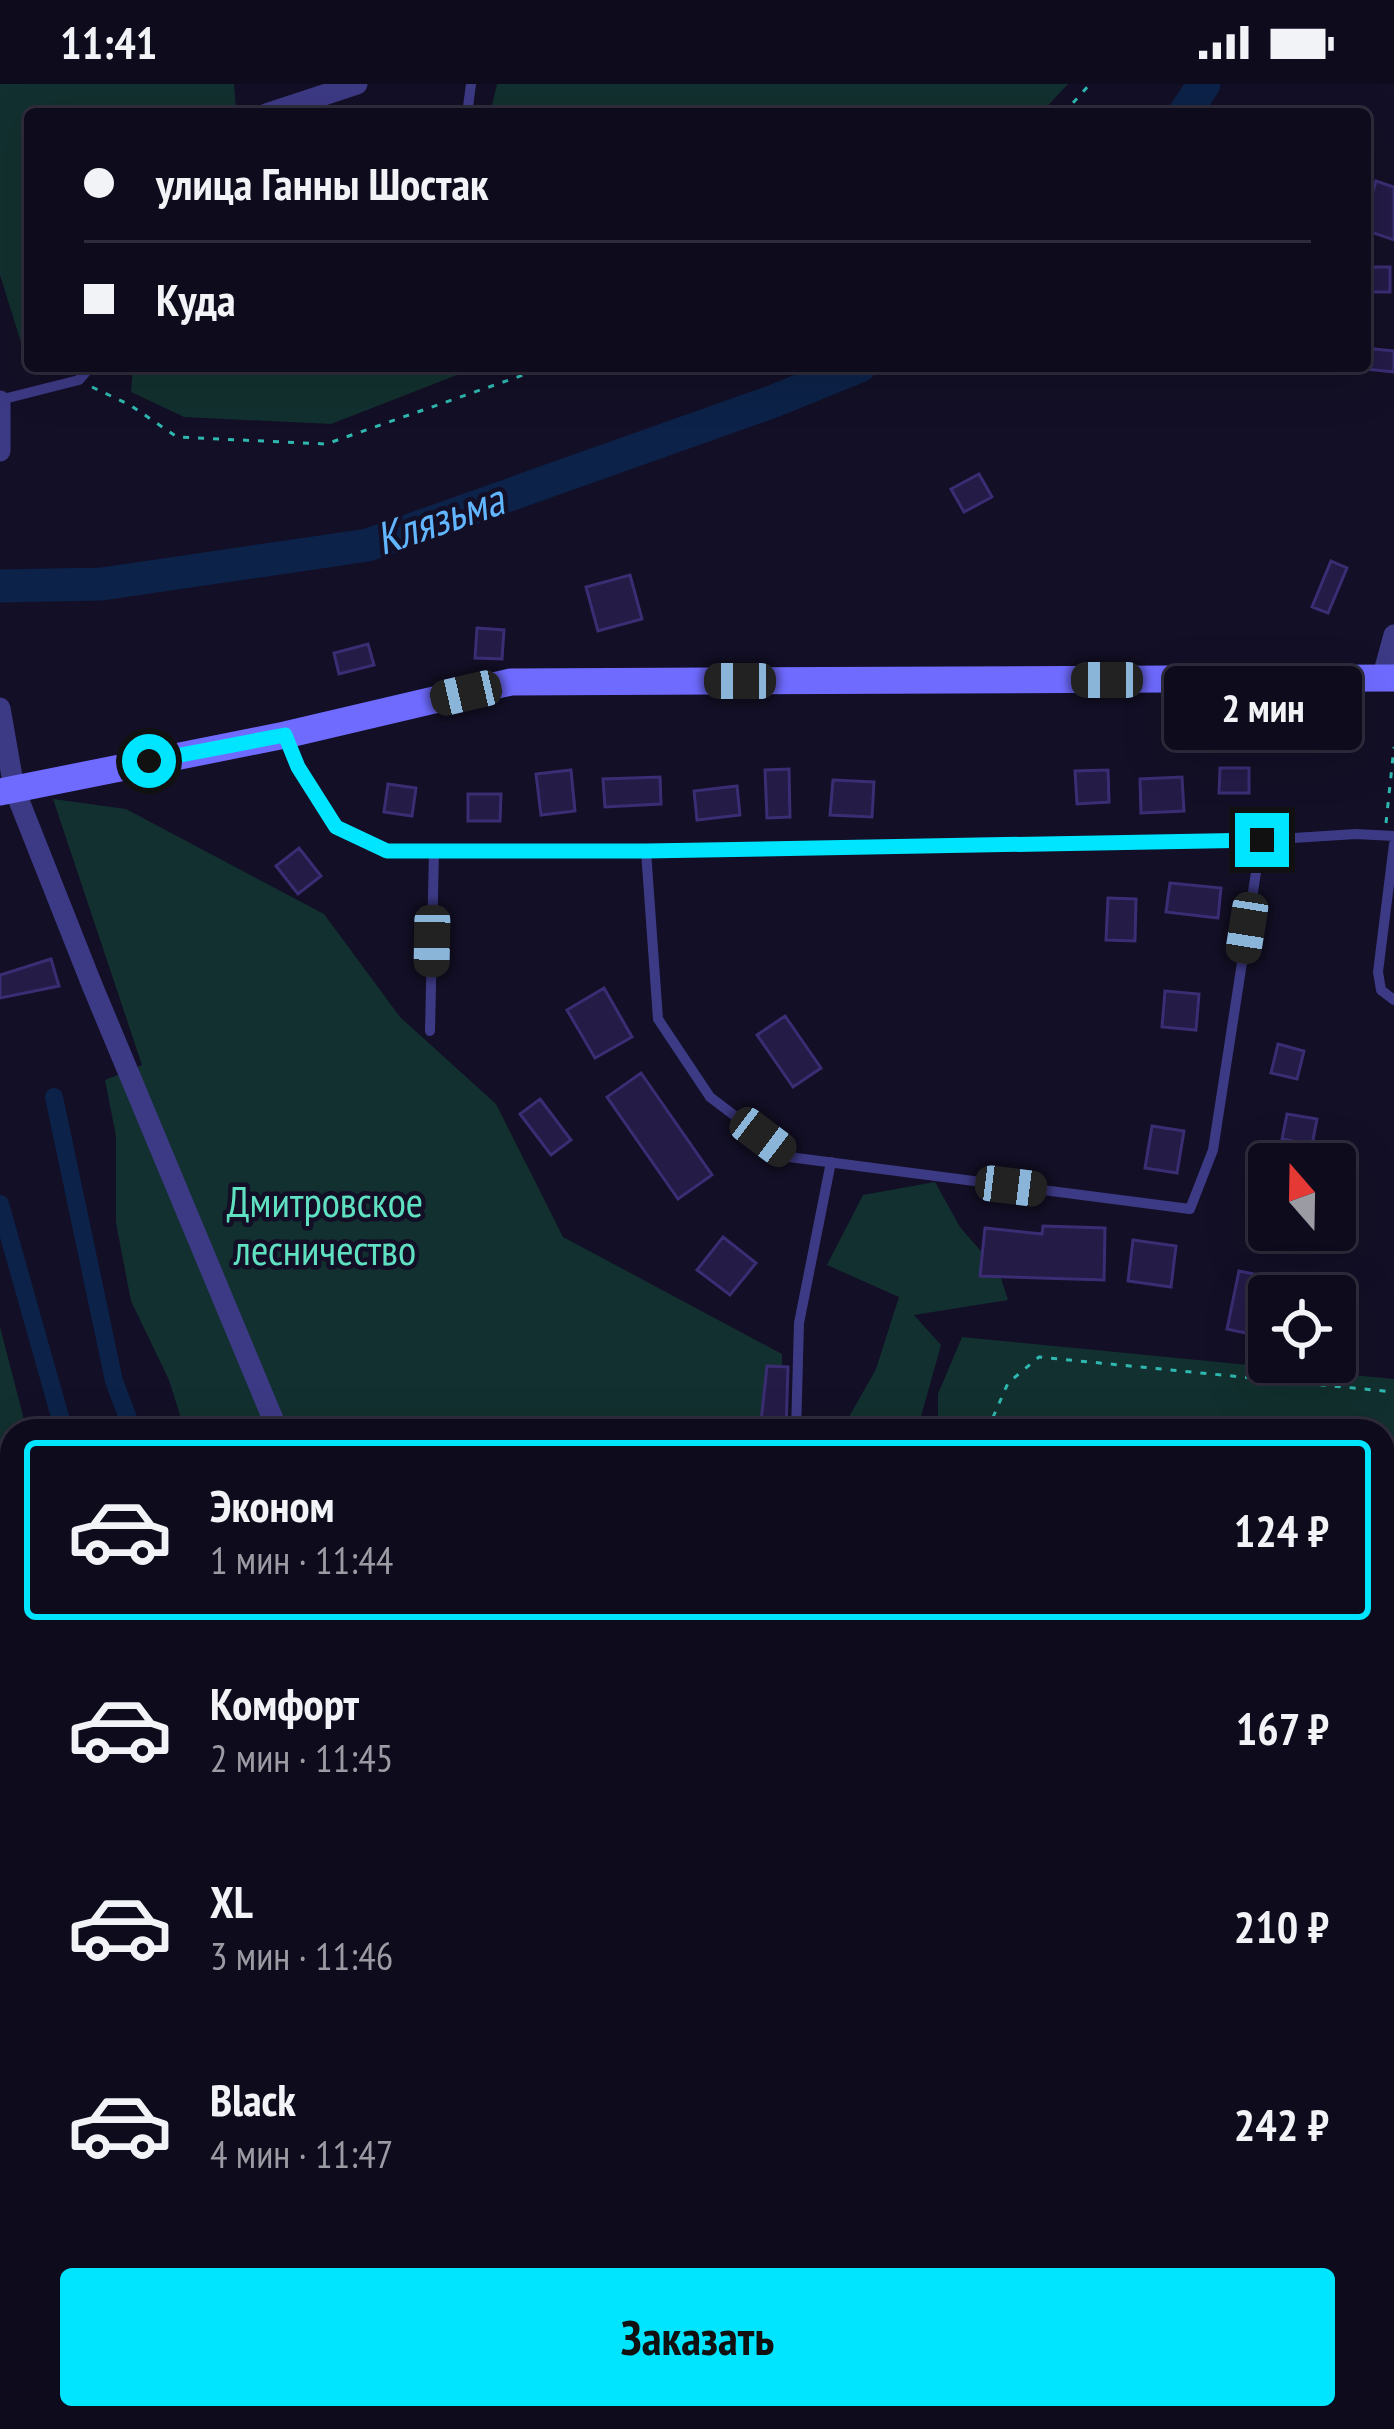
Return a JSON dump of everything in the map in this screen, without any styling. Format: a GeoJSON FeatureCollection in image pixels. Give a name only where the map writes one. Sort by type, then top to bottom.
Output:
{"type":"FeatureCollection","features":[{"type":"Feature","properties":{"kind":"main road"},"geometry":{"type":"LineString","coordinates":[[7,790],[285,735],[511,682],[1388,678]]}},
{"type":"Feature","properties":{"kind":"street"},"geometry":{"type":"LineString","coordinates":[[284,108],[357,84]]}},
{"type":"Feature","properties":{"kind":"street"},"geometry":{"type":"LineString","coordinates":[[0,401],[0,447]]}},
{"type":"Feature","properties":{"kind":"street"},"geometry":{"type":"LineString","coordinates":[[1388,678],[1394,635]]}},
{"type":"Feature","properties":{"kind":"street"},"geometry":{"type":"LineString","coordinates":[[0,708],[7,790],[273,1419]]}},
{"type":"Feature","properties":{"kind":"lane"},"geometry":{"type":"LineString","coordinates":[[0,401],[79,380],[86,372]]}},
{"type":"Feature","properties":{"kind":"lane"},"geometry":{"type":"LineString","coordinates":[[285,735],[298,767],[336,827],[387,851],[646,851],[1262,840],[1356,834],[1391,839],[1378,971],[1381,990],[1394,1000]]}},
{"type":"Feature","properties":{"kind":"lane"},"geometry":{"type":"LineString","coordinates":[[646,851],[658,1019],[710,1097],[789,1156],[1190,1209],[1213,1150],[1262,840]]}},
{"type":"Feature","properties":{"kind":"lane"},"geometry":{"type":"LineString","coordinates":[[430,1031],[434,851]]}},
{"type":"Feature","properties":{"kind":"lane"},"geometry":{"type":"LineString","coordinates":[[796,1419],[799,1323],[831,1162]]}},
{"type":"Feature","properties":{"kind":"path"},"geometry":{"type":"LineString","coordinates":[[1068,108],[1090,84]]}},
{"type":"Feature","properties":{"kind":"path"},"geometry":{"type":"LineString","coordinates":[[79,380],[177,436],[326,444],[532,372]]}},
{"type":"Feature","properties":{"kind":"path"},"geometry":{"type":"LineString","coordinates":[[1391,839],[1394,747]]}},
{"type":"Feature","properties":{"kind":"path"},"geometry":{"type":"LineString","coordinates":[[992,1419],[1008,1383],[1040,1358],[1394,1392]]}},
{"type":"Feature","properties":{"kind":"green space"},"geometry":{"type":"Polygon","coordinates":[[[0,84],[234,84],[236,108],[24,108],[24,352],[0,275],[0,84]]]}},
{"type":"Feature","properties":{"kind":"green space"},"geometry":{"type":"Polygon","coordinates":[[[497,84],[1068,84],[1046,108],[491,108],[497,84]]]}},
{"type":"Feature","properties":{"kind":"green space"},"geometry":{"type":"Polygon","coordinates":[[[133,372],[465,372],[331,424],[184,417],[131,392],[133,372]]]}},
{"type":"Feature","properties":{"kind":"green space","name":"Дмитровское лесничество"},"geometry":{"type":"Polygon","coordinates":[[[53,799],[126,809],[324,914],[400,1017],[496,1104],[563,1237],[782,1354],[783,1419],[181,1419],[169,1380],[131,1301],[116,1223],[116,1136],[105,1080],[142,1065],[53,799]]]}},
{"type":"Feature","properties":{"kind":"green space"},"geometry":{"type":"Polygon","coordinates":[[[935,1182],[960,1227],[999,1272],[1008,1300],[914,1315],[941,1345],[920,1419],[848,1419],[876,1369],[899,1297],[827,1265],[863,1195],[935,1182]]]}},
{"type":"Feature","properties":{"kind":"green space"},"geometry":{"type":"Polygon","coordinates":[[[0,1327],[24,1419],[0,1419],[0,1327]]]}},
{"type":"Feature","properties":{"kind":"green space"},"geometry":{"type":"Polygon","coordinates":[[[962,1337],[1248,1365],[1248,1383],[1356,1383],[1356,1375],[1394,1379],[1394,1419],[938,1419],[938,1394],[962,1337]]]}},
{"type":"Feature","properties":{"kind":"building"},"geometry":{"type":"Polygon","coordinates":[[[1376,181],[1394,187],[1394,240],[1371,232],[1376,181]]]}},
{"type":"Feature","properties":{"kind":"building"},"geometry":{"type":"Polygon","coordinates":[[[1371,267],[1390,267],[1390,292],[1371,292],[1371,267]]]}},
{"type":"Feature","properties":{"kind":"building"},"geometry":{"type":"Polygon","coordinates":[[[1371,349],[1394,351],[1394,372],[1371,370],[1371,349]]]}},
{"type":"Feature","properties":{"kind":"building"},"geometry":{"type":"Polygon","coordinates":[[[979,474],[992,497],[964,512],[951,489],[979,474]]]}},
{"type":"Feature","properties":{"kind":"building"},"geometry":{"type":"Polygon","coordinates":[[[1331,561],[1347,568],[1328,613],[1312,607],[1331,561]]]}},
{"type":"Feature","properties":{"kind":"building"},"geometry":{"type":"Polygon","coordinates":[[[630,575],[642,619],[598,631],[586,587],[630,575]]]}},
{"type":"Feature","properties":{"kind":"building"},"geometry":{"type":"Polygon","coordinates":[[[477,628],[504,630],[502,659],[475,658],[477,628]]]}},
{"type":"Feature","properties":{"kind":"building"},"geometry":{"type":"Polygon","coordinates":[[[368,644],[374,665],[339,674],[334,653],[368,644]]]}},
{"type":"Feature","properties":{"kind":"building"},"geometry":{"type":"Polygon","coordinates":[[[1220,768],[1249,768],[1249,793],[1219,793],[1220,768]]]}},
{"type":"Feature","properties":{"kind":"building"},"geometry":{"type":"Polygon","coordinates":[[[789,769],[790,817],[767,818],[765,770],[789,769]]]}},
{"type":"Feature","properties":{"kind":"building"},"geometry":{"type":"Polygon","coordinates":[[[571,770],[575,811],[541,815],[536,774],[571,770]]]}},
{"type":"Feature","properties":{"kind":"building"},"geometry":{"type":"Polygon","coordinates":[[[1108,770],[1109,802],[1077,804],[1075,771],[1108,770]]]}},
{"type":"Feature","properties":{"kind":"building"},"geometry":{"type":"Polygon","coordinates":[[[660,777],[661,804],[605,807],[603,779],[660,777]]]}},
{"type":"Feature","properties":{"kind":"building"},"geometry":{"type":"Polygon","coordinates":[[[1182,777],[1184,811],[1141,813],[1140,779],[1182,777]]]}},
{"type":"Feature","properties":{"kind":"building"},"geometry":{"type":"Polygon","coordinates":[[[833,780],[874,782],[872,817],[830,815],[833,780]]]}},
{"type":"Feature","properties":{"kind":"building"},"geometry":{"type":"Polygon","coordinates":[[[388,784],[416,788],[412,816],[384,812],[388,784]]]}},
{"type":"Feature","properties":{"kind":"building"},"geometry":{"type":"Polygon","coordinates":[[[737,786],[740,815],[697,820],[694,791],[737,786]]]}},
{"type":"Feature","properties":{"kind":"building"},"geometry":{"type":"Polygon","coordinates":[[[468,794],[501,794],[500,821],[468,821],[468,794]]]}},
{"type":"Feature","properties":{"kind":"building"},"geometry":{"type":"Polygon","coordinates":[[[299,848],[321,876],[298,894],[276,866],[299,848]]]}},
{"type":"Feature","properties":{"kind":"building"},"geometry":{"type":"Polygon","coordinates":[[[1170,883],[1221,888],[1218,918],[1166,912],[1170,883]]]}},
{"type":"Feature","properties":{"kind":"building"},"geometry":{"type":"Polygon","coordinates":[[[1108,898],[1136,899],[1135,941],[1106,940],[1108,898]]]}},
{"type":"Feature","properties":{"kind":"building"},"geometry":{"type":"Polygon","coordinates":[[[51,959],[59,986],[0,998],[0,975],[51,959]]]}},
{"type":"Feature","properties":{"kind":"building"},"geometry":{"type":"Polygon","coordinates":[[[604,988],[632,1037],[595,1058],[567,1010],[604,988]]]}},
{"type":"Feature","properties":{"kind":"building"},"geometry":{"type":"Polygon","coordinates":[[[1165,991],[1199,994],[1196,1030],[1162,1027],[1165,991]]]}},
{"type":"Feature","properties":{"kind":"building"},"geometry":{"type":"Polygon","coordinates":[[[785,1016],[821,1068],[793,1087],[757,1035],[785,1016]]]}},
{"type":"Feature","properties":{"kind":"building"},"geometry":{"type":"Polygon","coordinates":[[[1278,1044],[1304,1051],[1297,1079],[1271,1073],[1278,1044]]]}},
{"type":"Feature","properties":{"kind":"building"},"geometry":{"type":"Polygon","coordinates":[[[641,1073],[712,1175],[678,1199],[607,1097],[641,1073]]]}},
{"type":"Feature","properties":{"kind":"building"},"geometry":{"type":"Polygon","coordinates":[[[540,1099],[571,1140],[551,1155],[520,1114],[540,1099]]]}},
{"type":"Feature","properties":{"kind":"building"},"geometry":{"type":"Polygon","coordinates":[[[1287,1114],[1317,1119],[1312,1143],[1282,1139],[1287,1114]]]}},
{"type":"Feature","properties":{"kind":"building"},"geometry":{"type":"Polygon","coordinates":[[[1152,1126],[1184,1131],[1177,1173],[1145,1168],[1152,1126]]]}},
{"type":"Feature","properties":{"kind":"building"},"geometry":{"type":"Polygon","coordinates":[[[1043,1226],[1105,1228],[1104,1280],[980,1276],[985,1228],[1042,1234],[1043,1226]]]}},
{"type":"Feature","properties":{"kind":"building"},"geometry":{"type":"Polygon","coordinates":[[[723,1237],[756,1263],[730,1295],[697,1270],[723,1237]]]}},
{"type":"Feature","properties":{"kind":"building"},"geometry":{"type":"Polygon","coordinates":[[[1133,1240],[1176,1246],[1171,1287],[1128,1281],[1133,1240]]]}},
{"type":"Feature","properties":{"kind":"building"},"geometry":{"type":"Polygon","coordinates":[[[1239,1271],[1259,1275],[1248,1275],[1248,1334],[1227,1329],[1239,1271]]]}},
{"type":"Feature","properties":{"kind":"building"},"geometry":{"type":"Polygon","coordinates":[[[767,1366],[788,1367],[786,1419],[761,1419],[767,1366]]]}},
{"type":"Feature","properties":{"kind":"waterway","name":"Клязьма"},"geometry":{"type":"LineString","coordinates":[[1188,108],[1204,84]]}},
{"type":"Feature","properties":{"kind":"waterway","name":"Клязьма"},"geometry":{"type":"LineString","coordinates":[[0,586],[102,584],[368,545],[845,372]]}},
{"type":"Feature","properties":{"kind":"waterway"},"geometry":{"type":"LineString","coordinates":[[54,1097],[114,1381],[128,1419]]}},
{"type":"Feature","properties":{"kind":"waterway"},"geometry":{"type":"LineString","coordinates":[[0,1204],[61,1419]]}},
{"type":"Feature","properties":{"kind":"route"},"geometry":{"type":"LineString","coordinates":[[149,761],[285,735],[298,767],[336,827],[387,851],[1262,840]]}}]}
